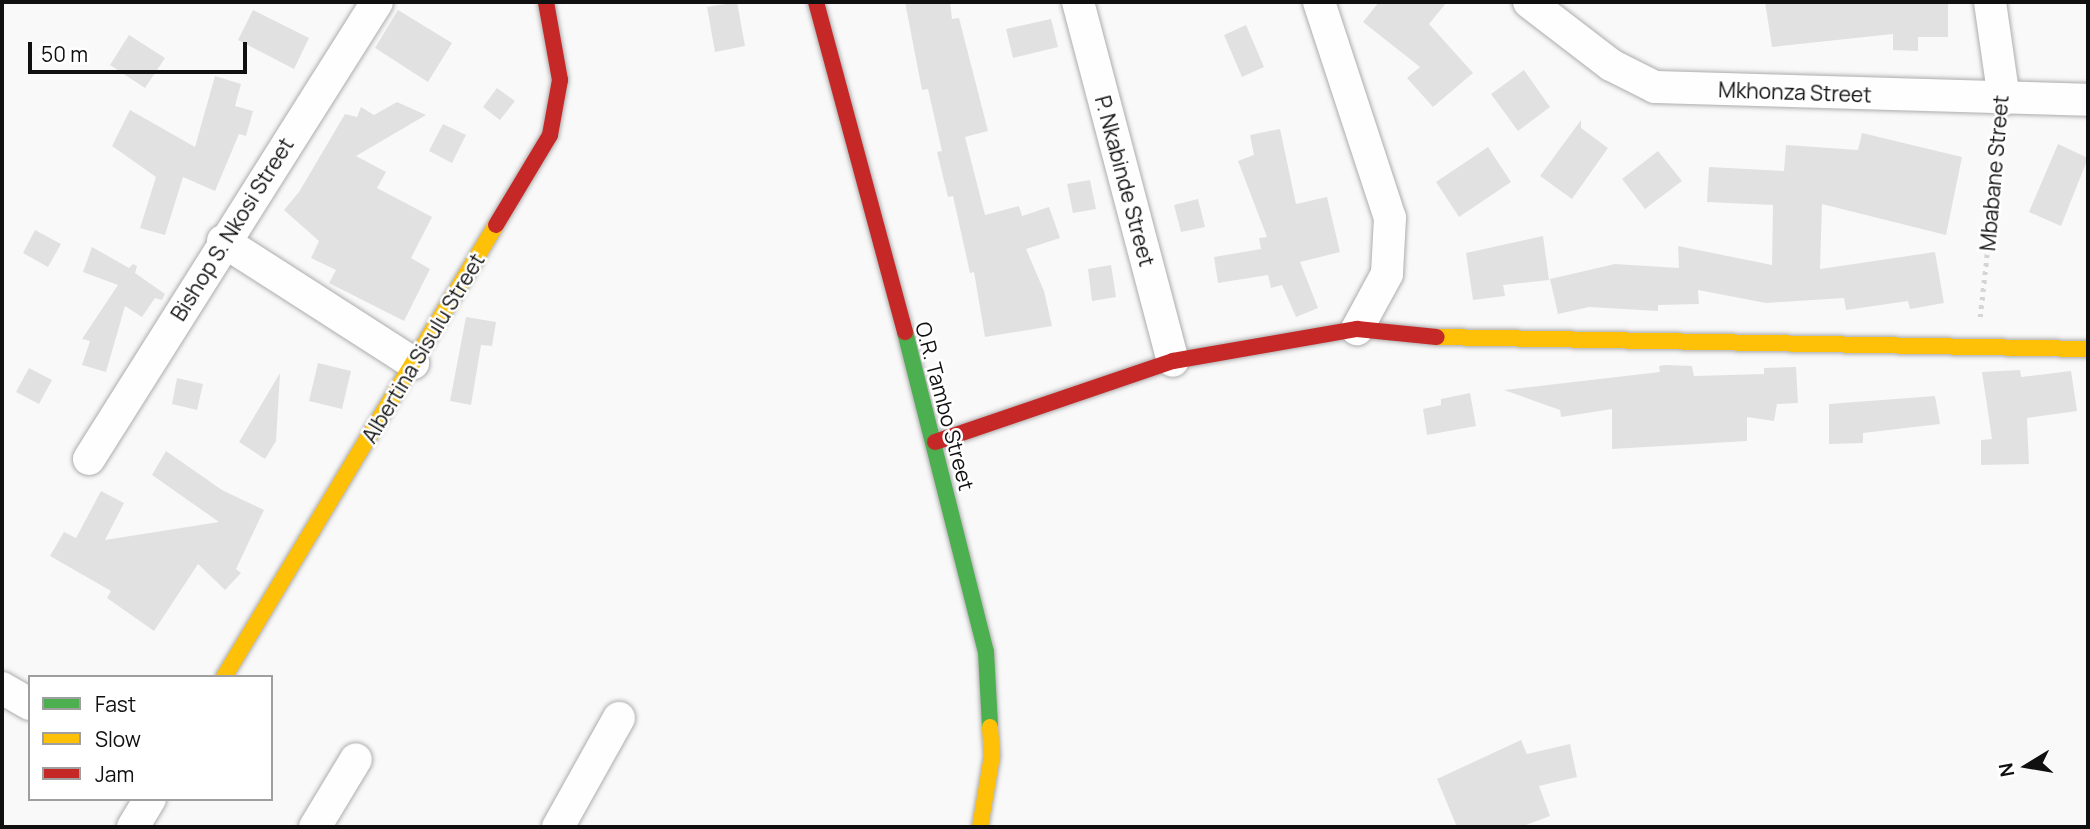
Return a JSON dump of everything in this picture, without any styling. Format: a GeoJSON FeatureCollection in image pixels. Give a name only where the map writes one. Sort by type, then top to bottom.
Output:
{"type":"FeatureCollection","features":[{"type":"Feature","properties":{"kind":"street","name":"Bishop S. Nkosi Street"},"geometry":{"type":"LineString","coordinates":[[89,459],[223,241],[377,2]]}},
{"type":"Feature","properties":{"kind":"street","name":"Albertina Sisulu Street"},"geometry":{"type":"LineString","coordinates":[[225,675],[550,135],[560,80],[546,2]]}},
{"type":"Feature","properties":{"kind":"street","name":"O.R. Tambo Street"},"geometry":{"type":"LineString","coordinates":[[816,2],[935,442],[986,652],[992,755],[980,827]]}},
{"type":"Feature","properties":{"kind":"street","name":"P. Nkabinde Street"},"geometry":{"type":"LineString","coordinates":[[1078,2],[1173,361]]}},
{"type":"Feature","properties":{"kind":"street"},"geometry":{"type":"LineString","coordinates":[[1319,2],[1390,218],[1387,274],[1357,329]]}},
{"type":"Feature","properties":{"kind":"street","name":"Mkhonza Street"},"geometry":{"type":"LineString","coordinates":[[1529,2],[1611,65],[1655,87],[2088,100]]}},
{"type":"Feature","properties":{"kind":"street","name":"Mbabane Street"},"geometry":{"type":"LineString","coordinates":[[1990,2],[2004,99]]}},
{"type":"Feature","properties":{"kind":"street"},"geometry":{"type":"LineString","coordinates":[[223,241],[413,363]]}},
{"type":"Feature","properties":{"kind":"street"},"geometry":{"type":"LineString","coordinates":[[935,442],[1173,361],[1357,329],[1488,342],[1977,345],[2088,349]]}},
{"type":"Feature","properties":{"kind":"street"},"geometry":{"type":"LineString","coordinates":[[2,688],[28,703]]}},
{"type":"Feature","properties":{"kind":"street"},"geometry":{"type":"LineString","coordinates":[[558,827],[619,718]]}},
{"type":"Feature","properties":{"kind":"street"},"geometry":{"type":"LineString","coordinates":[[315,827],[356,760]]}},
{"type":"Feature","properties":{"kind":"street"},"geometry":{"type":"LineString","coordinates":[[133,827],[149,801]]}},
{"type":"Feature","properties":{"kind":"path","name":"Mbabane Street"},"geometry":{"type":"LineString","coordinates":[[1977,345],[2004,99]]}},
{"type":"Feature","properties":{"kind":"building"},"geometry":{"type":"Polygon","coordinates":[[[737,2],[745,46],[715,52],[707,7],[737,2]]]}},
{"type":"Feature","properties":{"kind":"building"},"geometry":{"type":"Polygon","coordinates":[[[905,2],[950,2],[952,19],[959,18],[988,131],[965,137],[985,215],[1019,206],[1022,216],[1049,207],[1060,238],[1026,249],[1044,291],[1052,326],[985,337],[974,272],[970,273],[953,196],[948,197],[937,152],[942,151],[928,89],[922,90],[905,2]]]}},
{"type":"Feature","properties":{"kind":"building"},"geometry":{"type":"Polygon","coordinates":[[[1379,2],[1447,2],[1429,24],[1473,73],[1433,107],[1407,78],[1420,67],[1363,22],[1379,2]]]}},
{"type":"Feature","properties":{"kind":"building"},"geometry":{"type":"Polygon","coordinates":[[[1765,2],[1948,2],[1948,37],[1918,37],[1918,51],[1893,50],[1893,34],[1772,47],[1765,2]]]}},
{"type":"Feature","properties":{"kind":"building"},"geometry":{"type":"Polygon","coordinates":[[[253,10],[309,38],[294,69],[238,40],[253,10]]]}},
{"type":"Feature","properties":{"kind":"building"},"geometry":{"type":"Polygon","coordinates":[[[398,10],[452,43],[428,82],[375,48],[398,10]]]}},
{"type":"Feature","properties":{"kind":"building"},"geometry":{"type":"Polygon","coordinates":[[[1051,19],[1058,47],[1013,58],[1006,29],[1051,19]]]}},
{"type":"Feature","properties":{"kind":"building"},"geometry":{"type":"Polygon","coordinates":[[[1246,25],[1264,67],[1242,77],[1224,35],[1246,25]]]}},
{"type":"Feature","properties":{"kind":"building"},"geometry":{"type":"Polygon","coordinates":[[[129,35],[165,58],[145,88],[110,65],[129,35]]]}},
{"type":"Feature","properties":{"kind":"building"},"geometry":{"type":"Polygon","coordinates":[[[1524,70],[1550,107],[1518,131],[1491,94],[1524,70]]]}},
{"type":"Feature","properties":{"kind":"building"},"geometry":{"type":"Polygon","coordinates":[[[215,76],[241,84],[235,106],[253,111],[246,136],[239,134],[215,191],[183,177],[165,235],[140,228],[156,177],[112,146],[130,110],[195,147],[215,76]]]}},
{"type":"Feature","properties":{"kind":"building"},"geometry":{"type":"Polygon","coordinates":[[[497,88],[515,101],[500,120],[483,107],[497,88]]]}},
{"type":"Feature","properties":{"kind":"building"},"geometry":{"type":"Polygon","coordinates":[[[397,102],[426,115],[356,156],[386,172],[377,188],[432,217],[411,258],[430,269],[404,321],[329,283],[336,270],[311,258],[319,241],[284,210],[299,192],[345,114],[357,117],[361,107],[374,115],[397,102]]]}},
{"type":"Feature","properties":{"kind":"building"},"geometry":{"type":"Polygon","coordinates":[[[1581,120],[1581,128],[1608,148],[1572,199],[1540,176],[1581,120]]]}},
{"type":"Feature","properties":{"kind":"building"},"geometry":{"type":"Polygon","coordinates":[[[443,124],[466,135],[452,163],[429,151],[443,124]]]}},
{"type":"Feature","properties":{"kind":"building"},"geometry":{"type":"Polygon","coordinates":[[[1280,129],[1296,204],[1327,197],[1340,252],[1300,262],[1318,308],[1296,317],[1282,285],[1271,288],[1268,275],[1218,283],[1214,257],[1261,249],[1259,238],[1267,237],[1238,161],[1254,155],[1250,135],[1280,129]]]}},
{"type":"Feature","properties":{"kind":"building"},"geometry":{"type":"Polygon","coordinates":[[[1862,133],[1962,157],[1946,235],[1822,204],[1820,269],[1935,252],[1944,303],[1910,309],[1908,301],[1846,310],[1844,298],[1766,303],[1698,290],[1699,304],[1658,305],[1658,311],[1589,307],[1558,314],[1550,279],[1615,264],[1679,268],[1678,246],[1772,265],[1773,205],[1707,202],[1709,167],[1784,171],[1786,145],[1858,150],[1862,133]]]}},
{"type":"Feature","properties":{"kind":"building"},"geometry":{"type":"Polygon","coordinates":[[[2058,144],[2088,158],[2061,226],[2029,212],[2058,144]]]}},
{"type":"Feature","properties":{"kind":"building"},"geometry":{"type":"Polygon","coordinates":[[[1488,147],[1511,182],[1459,217],[1436,182],[1488,147]]]}},
{"type":"Feature","properties":{"kind":"building"},"geometry":{"type":"Polygon","coordinates":[[[1658,151],[1682,181],[1645,209],[1622,179],[1658,151]]]}},
{"type":"Feature","properties":{"kind":"building"},"geometry":{"type":"Polygon","coordinates":[[[1090,180],[1096,209],[1073,213],[1067,184],[1090,180]]]}},
{"type":"Feature","properties":{"kind":"building"},"geometry":{"type":"Polygon","coordinates":[[[1198,199],[1205,227],[1181,232],[1174,205],[1198,199]]]}},
{"type":"Feature","properties":{"kind":"building"},"geometry":{"type":"Polygon","coordinates":[[[35,230],[61,244],[48,267],[23,253],[35,230]]]}},
{"type":"Feature","properties":{"kind":"building"},"geometry":{"type":"Polygon","coordinates":[[[1543,236],[1549,280],[1503,285],[1505,296],[1473,300],[1466,253],[1543,236]]]}},
{"type":"Feature","properties":{"kind":"building"},"geometry":{"type":"Polygon","coordinates":[[[92,247],[129,268],[133,264],[137,266],[135,273],[165,294],[162,300],[155,298],[142,317],[125,306],[106,372],[82,365],[90,341],[82,339],[118,285],[83,272],[92,247]]]}},
{"type":"Feature","properties":{"kind":"building"},"geometry":{"type":"Polygon","coordinates":[[[1111,265],[1116,297],[1092,301],[1088,269],[1111,265]]]}},
{"type":"Feature","properties":{"kind":"building"},"geometry":{"type":"Polygon","coordinates":[[[466,317],[496,322],[492,346],[481,345],[471,405],[450,401],[466,317]]]}},
{"type":"Feature","properties":{"kind":"building"},"geometry":{"type":"Polygon","coordinates":[[[318,363],[351,371],[342,409],[309,401],[318,363]]]}},
{"type":"Feature","properties":{"kind":"building"},"geometry":{"type":"Polygon","coordinates":[[[1659,366],[1692,366],[1694,376],[1764,374],[1764,368],[1796,367],[1798,403],[1777,404],[1774,421],[1747,417],[1747,441],[1612,449],[1612,409],[1561,417],[1560,410],[1504,390],[1660,372],[1659,366]]]}},
{"type":"Feature","properties":{"kind":"building"},"geometry":{"type":"Polygon","coordinates":[[[29,368],[52,380],[39,404],[16,392],[29,368]]]}},
{"type":"Feature","properties":{"kind":"building"},"geometry":{"type":"Polygon","coordinates":[[[2020,370],[2021,377],[2071,371],[2077,411],[2027,418],[2029,464],[1981,465],[1981,440],[1992,439],[1982,372],[2020,370]]]}},
{"type":"Feature","properties":{"kind":"building"},"geometry":{"type":"Polygon","coordinates":[[[280,373],[276,441],[265,459],[239,442],[280,373]]]}},
{"type":"Feature","properties":{"kind":"building"},"geometry":{"type":"Polygon","coordinates":[[[177,378],[203,384],[197,410],[172,404],[177,378]]]}},
{"type":"Feature","properties":{"kind":"building"},"geometry":{"type":"Polygon","coordinates":[[[1470,393],[1476,426],[1427,435],[1423,409],[1441,405],[1441,399],[1470,393]]]}},
{"type":"Feature","properties":{"kind":"building"},"geometry":{"type":"Polygon","coordinates":[[[1935,396],[1940,424],[1863,433],[1863,443],[1829,444],[1829,404],[1935,396]]]}},
{"type":"Feature","properties":{"kind":"building"},"geometry":{"type":"Polygon","coordinates":[[[166,451],[222,490],[264,510],[236,569],[241,573],[225,590],[198,564],[154,631],[107,598],[111,591],[50,556],[64,532],[76,538],[101,491],[124,503],[105,540],[219,522],[152,475],[166,451]]]}},
{"type":"Feature","properties":{"kind":"building"},"geometry":{"type":"Polygon","coordinates":[[[1521,740],[1527,754],[1570,744],[1577,777],[1539,786],[1550,816],[1521,827],[1457,827],[1437,779],[1521,740]]]}},
{"type":"Feature","properties":{"kind":"traffic: fast"},"geometry":{"type":"LineString","coordinates":[[905,332],[986,652],[990,727]]}},
{"type":"Feature","properties":{"kind":"traffic: slow"},"geometry":{"type":"LineString","coordinates":[[225,675],[496,225]]}},
{"type":"Feature","properties":{"kind":"traffic: slow"},"geometry":{"type":"LineString","coordinates":[[1437,337],[2088,349]]}},
{"type":"Feature","properties":{"kind":"traffic: slow"},"geometry":{"type":"LineString","coordinates":[[980,827],[992,756],[990,727]]}},
{"type":"Feature","properties":{"kind":"traffic: jam"},"geometry":{"type":"LineString","coordinates":[[496,225],[550,135],[560,80],[546,2]]}},
{"type":"Feature","properties":{"kind":"traffic: jam"},"geometry":{"type":"LineString","coordinates":[[816,2],[905,332]]}},
{"type":"Feature","properties":{"kind":"traffic: jam"},"geometry":{"type":"LineString","coordinates":[[935,442],[1173,361],[1357,329],[1437,337]]}}]}
